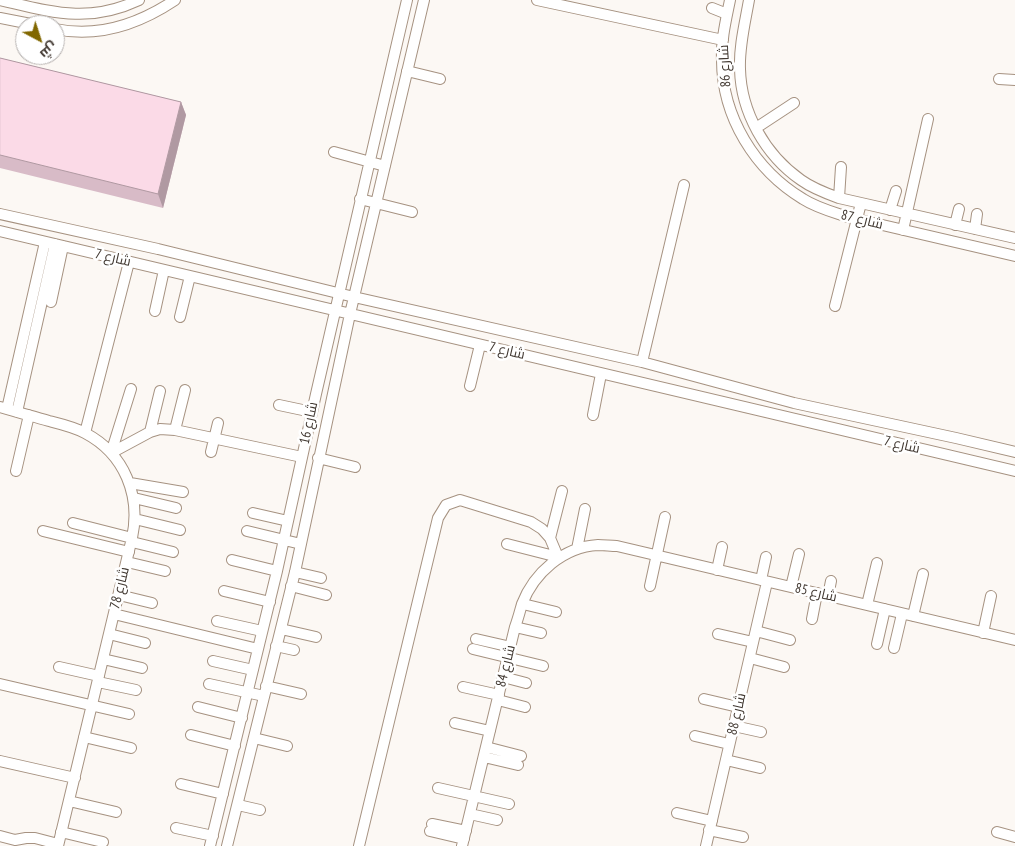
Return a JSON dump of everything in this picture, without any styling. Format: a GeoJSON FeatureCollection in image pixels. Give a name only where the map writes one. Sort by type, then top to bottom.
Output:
{"type":"FeatureCollection","features":[{"type":"Feature","properties":{"kind":"street"},"geometry":{"type":"LineString","coordinates":[[0,0],[62,14],[84,14],[105,12],[140,0]]}},
{"type":"Feature","properties":{"kind":"street"},"geometry":{"type":"LineString","coordinates":[[65,30],[86,32],[111,29],[135,22],[158,12],[175,0]]}},
{"type":"Feature","properties":{"kind":"street","name":"شارع 16"},"geometry":{"type":"LineString","coordinates":[[230,846],[265,691],[295,572],[331,398],[424,0]]}},
{"type":"Feature","properties":{"kind":"street"},"geometry":{"type":"LineString","coordinates":[[537,0],[564,3],[723,40]]}},
{"type":"Feature","properties":{"kind":"street","name":"شارع 86"},"geometry":{"type":"LineString","coordinates":[[730,0],[723,40],[722,61],[724,85],[730,108],[739,130]]}},
{"type":"Feature","properties":{"kind":"street","name":"شارع 86"},"geometry":{"type":"LineString","coordinates":[[749,0],[741,47],[740,69],[742,91],[747,112],[754,125]]}},
{"type":"Feature","properties":{"kind":"street"},"geometry":{"type":"LineString","coordinates":[[406,4],[421,12]]}},
{"type":"Feature","properties":{"kind":"street","name":"شارع 16"},"geometry":{"type":"LineString","coordinates":[[212,841],[270,602],[360,199],[406,4]]}},
{"type":"Feature","properties":{"kind":"street"},"geometry":{"type":"LineString","coordinates":[[712,8],[727,14]]}},
{"type":"Feature","properties":{"kind":"street"},"geometry":{"type":"LineString","coordinates":[[0,18],[15,21]]}},
{"type":"Feature","properties":{"kind":"street"},"geometry":{"type":"LineString","coordinates":[[407,71],[440,79]]}},
{"type":"Feature","properties":{"kind":"street"},"geometry":{"type":"LineString","coordinates":[[999,79],[1015,80]]}},
{"type":"Feature","properties":{"kind":"street"},"geometry":{"type":"LineString","coordinates":[[754,125],[794,103]]}},
{"type":"Feature","properties":{"kind":"street"},"geometry":{"type":"LineString","coordinates":[[903,230],[928,119]]}},
{"type":"Feature","properties":{"kind":"street","name":"شارع 87"},"geometry":{"type":"LineString","coordinates":[[754,125],[772,153],[785,167],[801,180],[819,190],[839,198],[1015,238]]}},
{"type":"Feature","properties":{"kind":"street","name":"شارع 87"},"geometry":{"type":"LineString","coordinates":[[739,130],[751,151],[766,170],[804,200],[825,210],[1015,256]]}},
{"type":"Feature","properties":{"kind":"street"},"geometry":{"type":"LineString","coordinates":[[334,152],[385,166]]}},
{"type":"Feature","properties":{"kind":"street"},"geometry":{"type":"LineString","coordinates":[[839,198],[841,167]]}},
{"type":"Feature","properties":{"kind":"street"},"geometry":{"type":"LineString","coordinates":[[642,362],[684,185]]}},
{"type":"Feature","properties":{"kind":"street"},"geometry":{"type":"LineString","coordinates":[[890,210],[896,191]]}},
{"type":"Feature","properties":{"kind":"street"},"geometry":{"type":"LineString","coordinates":[[360,199],[412,212]]}},
{"type":"Feature","properties":{"kind":"street"},"geometry":{"type":"LineString","coordinates":[[835,306],[861,203]]}},
{"type":"Feature","properties":{"kind":"street"},"geometry":{"type":"LineString","coordinates":[[946,240],[959,209]]}},
{"type":"Feature","properties":{"kind":"street","name":"شارع 7"},"geometry":{"type":"LineString","coordinates":[[0,214],[158,249],[339,294],[642,362],[794,403],[1015,452]]}},
{"type":"Feature","properties":{"kind":"street"},"geometry":{"type":"LineString","coordinates":[[974,229],[977,214]]}},
{"type":"Feature","properties":{"kind":"street","name":"شارع 7"},"geometry":{"type":"LineString","coordinates":[[0,231],[1015,472]]}},
{"type":"Feature","properties":{"kind":"street"},"geometry":{"type":"LineString","coordinates":[[51,302],[54,244]]}},
{"type":"Feature","properties":{"kind":"street"},"geometry":{"type":"LineString","coordinates":[[8,409],[54,244]]}},
{"type":"Feature","properties":{"kind":"street"},"geometry":{"type":"LineString","coordinates":[[85,433],[129,262]]}},
{"type":"Feature","properties":{"kind":"street"},"geometry":{"type":"LineString","coordinates":[[155,311],[164,270]]}},
{"type":"Feature","properties":{"kind":"street"},"geometry":{"type":"LineString","coordinates":[[180,317],[190,276]]}},
{"type":"Feature","properties":{"kind":"street"},"geometry":{"type":"LineString","coordinates":[[470,386],[480,345]]}},
{"type":"Feature","properties":{"kind":"street"},"geometry":{"type":"LineString","coordinates":[[593,415],[601,374]]}},
{"type":"Feature","properties":{"kind":"street"},"geometry":{"type":"LineString","coordinates":[[111,453],[131,389]]}},
{"type":"Feature","properties":{"kind":"street"},"geometry":{"type":"LineString","coordinates":[[175,430],[185,390]]}},
{"type":"Feature","properties":{"kind":"street"},"geometry":{"type":"LineString","coordinates":[[150,432],[160,391]]}},
{"type":"Feature","properties":{"kind":"street"},"geometry":{"type":"LineString","coordinates":[[316,394],[331,398]]}},
{"type":"Feature","properties":{"kind":"street"},"geometry":{"type":"LineString","coordinates":[[279,404],[312,412]]}},
{"type":"Feature","properties":{"kind":"street","name":"شارع 78"},"geometry":{"type":"LineString","coordinates":[[8,409],[68,426],[85,433],[99,442],[122,467],[130,483],[134,498],[135,519],[131,544],[58,845]]}},
{"type":"Feature","properties":{"kind":"street"},"geometry":{"type":"LineString","coordinates":[[16,471],[29,415]]}},
{"type":"Feature","properties":{"kind":"street"},"geometry":{"type":"LineString","coordinates":[[211,452],[218,423]]}},
{"type":"Feature","properties":{"kind":"street"},"geometry":{"type":"LineString","coordinates":[[111,453],[150,432],[160,429],[175,430],[302,457]]}},
{"type":"Feature","properties":{"kind":"street"},"geometry":{"type":"LineString","coordinates":[[318,458],[355,467]]}},
{"type":"Feature","properties":{"kind":"street"},"geometry":{"type":"LineString","coordinates":[[130,483],[183,492]]}},
{"type":"Feature","properties":{"kind":"street"},"geometry":{"type":"LineString","coordinates":[[550,538],[562,491]]}},
{"type":"Feature","properties":{"kind":"street"},"geometry":{"type":"LineString","coordinates":[[134,498],[176,508]]}},
{"type":"Feature","properties":{"kind":"street"},"geometry":{"type":"LineString","coordinates":[[359,846],[438,518],[446,505],[460,500],[531,522],[542,529],[550,538],[558,557]]}},
{"type":"Feature","properties":{"kind":"street"},"geometry":{"type":"LineString","coordinates":[[577,549],[585,509]]}},
{"type":"Feature","properties":{"kind":"street"},"geometry":{"type":"LineString","coordinates":[[253,513],[288,521]]}},
{"type":"Feature","properties":{"kind":"street"},"geometry":{"type":"LineString","coordinates":[[650,586],[665,517]]}},
{"type":"Feature","properties":{"kind":"street"},"geometry":{"type":"LineString","coordinates":[[135,519],[180,530]]}},
{"type":"Feature","properties":{"kind":"street"},"geometry":{"type":"LineString","coordinates":[[73,523],[131,544]]}},
{"type":"Feature","properties":{"kind":"street"},"geometry":{"type":"LineString","coordinates":[[43,531],[173,552]]}},
{"type":"Feature","properties":{"kind":"street"},"geometry":{"type":"LineString","coordinates":[[247,531],[301,544]]}},
{"type":"Feature","properties":{"kind":"street"},"geometry":{"type":"LineString","coordinates":[[507,544],[558,557]]}},
{"type":"Feature","properties":{"kind":"street","name":"شارع 84"},"geometry":{"type":"LineString","coordinates":[[464,839],[509,652],[522,604],[529,589],[542,571],[558,557],[577,549],[597,545],[617,546]]}},
{"type":"Feature","properties":{"kind":"street","name":"شارع 85"},"geometry":{"type":"LineString","coordinates":[[617,546],[1015,640]]}},
{"type":"Feature","properties":{"kind":"street"},"geometry":{"type":"LineString","coordinates":[[717,570],[722,547]]}},
{"type":"Feature","properties":{"kind":"street"},"geometry":{"type":"LineString","coordinates":[[791,587],[799,554]]}},
{"type":"Feature","properties":{"kind":"street","name":"شارع 88"},"geometry":{"type":"LineString","coordinates":[[706,846],[756,631],[766,557]]}},
{"type":"Feature","properties":{"kind":"street"},"geometry":{"type":"LineString","coordinates":[[232,560],[277,571]]}},
{"type":"Feature","properties":{"kind":"street"},"geometry":{"type":"LineString","coordinates":[[127,562],[165,571]]}},
{"type":"Feature","properties":{"kind":"street"},"geometry":{"type":"LineString","coordinates":[[867,605],[877,563]]}},
{"type":"Feature","properties":{"kind":"street"},"geometry":{"type":"LineString","coordinates":[[295,572],[321,578]]}},
{"type":"Feature","properties":{"kind":"street"},"geometry":{"type":"LineString","coordinates":[[914,616],[923,574]]}},
{"type":"Feature","properties":{"kind":"street"},"geometry":{"type":"LineString","coordinates":[[812,619],[822,595],[831,581]]}},
{"type":"Feature","properties":{"kind":"street"},"geometry":{"type":"LineString","coordinates":[[291,586],[326,595]]}},
{"type":"Feature","properties":{"kind":"street"},"geometry":{"type":"LineString","coordinates":[[224,591],[270,602]]}},
{"type":"Feature","properties":{"kind":"street"},"geometry":{"type":"LineString","coordinates":[[119,596],[152,603]]}},
{"type":"Feature","properties":{"kind":"street"},"geometry":{"type":"LineString","coordinates":[[983,633],[991,596]]}},
{"type":"Feature","properties":{"kind":"street"},"geometry":{"type":"LineString","coordinates":[[522,604],[556,612]]}},
{"type":"Feature","properties":{"kind":"street"},"geometry":{"type":"LineString","coordinates":[[877,644],[885,610]]}},
{"type":"Feature","properties":{"kind":"street"},"geometry":{"type":"LineString","coordinates":[[114,614],[258,649]]}},
{"type":"Feature","properties":{"kind":"street"},"geometry":{"type":"LineString","coordinates":[[894,648],[902,614]]}},
{"type":"Feature","properties":{"kind":"street"},"geometry":{"type":"LineString","coordinates":[[217,621],[262,631]]}},
{"type":"Feature","properties":{"kind":"street"},"geometry":{"type":"LineString","coordinates":[[516,627],[542,633]]}},
{"type":"Feature","properties":{"kind":"street"},"geometry":{"type":"LineString","coordinates":[[281,629],[316,637]]}},
{"type":"Feature","properties":{"kind":"street"},"geometry":{"type":"LineString","coordinates":[[756,631],[790,640]]}},
{"type":"Feature","properties":{"kind":"street"},"geometry":{"type":"LineString","coordinates":[[109,634],[144,643]]}},
{"type":"Feature","properties":{"kind":"street"},"geometry":{"type":"LineString","coordinates":[[718,634],[753,642]]}},
{"type":"Feature","properties":{"kind":"street"},"geometry":{"type":"LineString","coordinates":[[476,639],[543,666]]}},
{"type":"Feature","properties":{"kind":"street"},"geometry":{"type":"LineString","coordinates":[[276,646],[294,650]]}},
{"type":"Feature","properties":{"kind":"street"},"geometry":{"type":"LineString","coordinates":[[473,650],[509,652]]}},
{"type":"Feature","properties":{"kind":"street"},"geometry":{"type":"LineString","coordinates":[[750,658],[784,666]]}},
{"type":"Feature","properties":{"kind":"street"},"geometry":{"type":"LineString","coordinates":[[103,659],[142,668]]}},
{"type":"Feature","properties":{"kind":"street"},"geometry":{"type":"LineString","coordinates":[[213,661],[253,670]]}},
{"type":"Feature","properties":{"kind":"street"},"geometry":{"type":"LineString","coordinates":[[59,667],[136,690]]}},
{"type":"Feature","properties":{"kind":"street"},"geometry":{"type":"LineString","coordinates":[[503,677],[526,683]]}},
{"type":"Feature","properties":{"kind":"street"},"geometry":{"type":"LineString","coordinates":[[0,684],[129,714]]}},
{"type":"Feature","properties":{"kind":"street"},"geometry":{"type":"LineString","coordinates":[[209,684],[248,692],[265,691],[301,694]]}},
{"type":"Feature","properties":{"kind":"street"},"geometry":{"type":"LineString","coordinates":[[463,687],[525,707]]}},
{"type":"Feature","properties":{"kind":"street"},"geometry":{"type":"LineString","coordinates":[[704,699],[738,707]]}},
{"type":"Feature","properties":{"kind":"street"},"geometry":{"type":"LineString","coordinates":[[198,707],[242,718]]}},
{"type":"Feature","properties":{"kind":"street"},"geometry":{"type":"LineString","coordinates":[[455,723],[490,731]]}},
{"type":"Feature","properties":{"kind":"street"},"geometry":{"type":"LineString","coordinates":[[734,726],[762,732]]}},
{"type":"Feature","properties":{"kind":"street"},"geometry":{"type":"LineString","coordinates":[[191,735],[235,746]]}},
{"type":"Feature","properties":{"kind":"street"},"geometry":{"type":"LineString","coordinates":[[695,736],[730,744]]}},
{"type":"Feature","properties":{"kind":"street"},"geometry":{"type":"LineString","coordinates":[[84,737],[131,748]]}},
{"type":"Feature","properties":{"kind":"street"},"geometry":{"type":"LineString","coordinates":[[254,738],[287,746]]}},
{"type":"Feature","properties":{"kind":"street"},"geometry":{"type":"LineString","coordinates":[[485,752],[519,760]]}},
{"type":"Feature","properties":{"kind":"street"},"geometry":{"type":"LineString","coordinates":[[726,760],[760,768]]}},
{"type":"Feature","properties":{"kind":"street"},"geometry":{"type":"LineString","coordinates":[[0,761],[74,778]]}},
{"type":"Feature","properties":{"kind":"street"},"geometry":{"type":"LineString","coordinates":[[181,784],[223,794]]}},
{"type":"Feature","properties":{"kind":"street"},"geometry":{"type":"LineString","coordinates":[[438,788],[509,804]]}},
{"type":"Feature","properties":{"kind":"street"},"geometry":{"type":"LineString","coordinates":[[69,801],[116,812]]}},
{"type":"Feature","properties":{"kind":"street"},"geometry":{"type":"LineString","coordinates":[[238,805],[260,810]]}},
{"type":"Feature","properties":{"kind":"street"},"geometry":{"type":"LineString","coordinates":[[677,813],[743,837]]}},
{"type":"Feature","properties":{"kind":"street"},"geometry":{"type":"LineString","coordinates":[[470,814],[497,820]]}},
{"type":"Feature","properties":{"kind":"street"},"geometry":{"type":"LineString","coordinates":[[431,827],[464,839]]}},
{"type":"Feature","properties":{"kind":"street"},"geometry":{"type":"LineString","coordinates":[[176,828],[212,841]]}},
{"type":"Feature","properties":{"kind":"street"},"geometry":{"type":"LineString","coordinates":[[61,832],[103,842]]}},
{"type":"Feature","properties":{"kind":"street"},"geometry":{"type":"LineString","coordinates":[[997,832],[1015,836]]}},
{"type":"Feature","properties":{"kind":"street"},"geometry":{"type":"LineString","coordinates":[[0,836],[15,840],[35,838],[58,845]]}},
{"type":"Feature","properties":{"kind":"building"},"geometry":{"type":"Polygon","coordinates":[[[0,58],[15,62],[15,65],[29,65],[181,102],[158,194],[0,155],[0,58]]]}}]}
